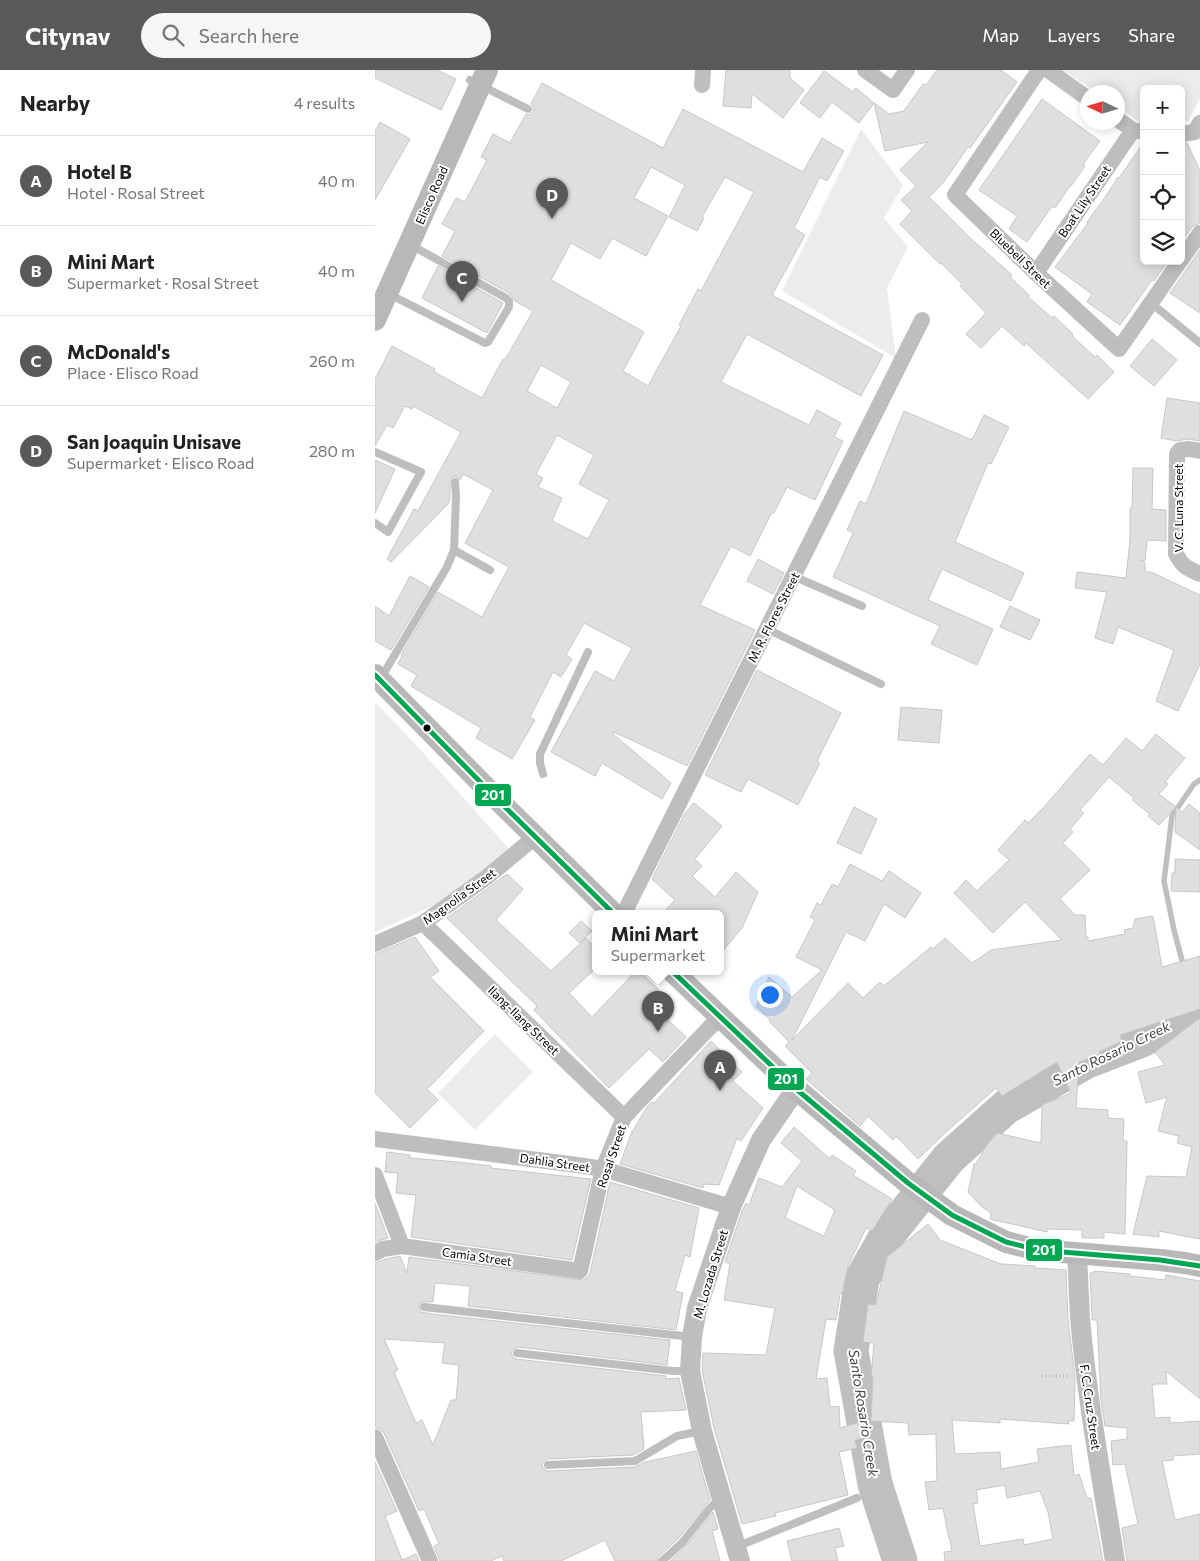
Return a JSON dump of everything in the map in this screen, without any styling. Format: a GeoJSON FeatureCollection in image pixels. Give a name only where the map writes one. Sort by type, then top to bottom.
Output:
{"type":"FeatureCollection","features":[{"type":"Feature","properties":{"kind":"main road","name":"Elisco Road"},"geometry":{"type":"LineString","coordinates":[[381,291],[409,244],[478,76]]}},
{"type":"Feature","properties":{"kind":"main road","name":"Elisco Road"},"geometry":{"type":"LineString","coordinates":[[375,320],[381,291],[478,76]]}},
{"type":"Feature","properties":{"kind":"main road"},"geometry":{"type":"LineString","coordinates":[[377,677],[610,910]]}},
{"type":"Feature","properties":{"kind":"main road"},"geometry":{"type":"LineString","coordinates":[[676,975],[796,1089],[908,1183],[952,1214],[1006,1242],[1038,1250],[1185,1263],[1200,1266]]}},
{"type":"Feature","properties":{"kind":"street"},"geometry":{"type":"LineString","coordinates":[[865,70],[893,90],[907,70]]}},
{"type":"Feature","properties":{"kind":"street","name":"Bluebell Street"},"geometry":{"type":"LineString","coordinates":[[1039,70],[955,195],[1035,273],[1119,349],[1178,265]]}},
{"type":"Feature","properties":{"kind":"street"},"geometry":{"type":"LineString","coordinates":[[1048,70],[1080,93]]}},
{"type":"Feature","properties":{"kind":"street"},"geometry":{"type":"LineString","coordinates":[[1125,124],[1138,131]]}},
{"type":"Feature","properties":{"kind":"street","name":"Boat Lily Street"},"geometry":{"type":"LineString","coordinates":[[1035,273],[1138,131]]}},
{"type":"Feature","properties":{"kind":"street","name":"Bluebell Street"},"geometry":{"type":"LineString","coordinates":[[1185,255],[1200,233]]}},
{"type":"Feature","properties":{"kind":"street","name":"M. R. Flores Street"},"geometry":{"type":"LineString","coordinates":[[626,910],[922,320]]}},
{"type":"Feature","properties":{"kind":"street","name":"V. C. Luna Street"},"geometry":{"type":"LineString","coordinates":[[1200,451],[1180,450],[1177,454],[1176,554],[1186,568],[1200,574]]}},
{"type":"Feature","properties":{"kind":"street","name":"Magnolia Street"},"geometry":{"type":"LineString","coordinates":[[375,944],[423,923],[487,877],[535,837]]}},
{"type":"Feature","properties":{"kind":"street","name":"Ilang-Ilang Street"},"geometry":{"type":"LineString","coordinates":[[423,923],[624,1117]]}},
{"type":"Feature","properties":{"kind":"street","name":"Rosal Street"},"geometry":{"type":"LineString","coordinates":[[580,1271],[603,1169],[624,1117],[710,1027],[721,1018]]}},
{"type":"Feature","properties":{"kind":"street","name":"M. Lozada Street"},"geometry":{"type":"LineString","coordinates":[[738,1554],[702,1431],[690,1371],[692,1337],[697,1308],[731,1207],[761,1140],[796,1089]]}},
{"type":"Feature","properties":{"kind":"street","name":"Dahlia Street"},"geometry":{"type":"LineString","coordinates":[[375,1139],[603,1169],[731,1207]]}},
{"type":"Feature","properties":{"kind":"street"},"geometry":{"type":"LineString","coordinates":[[375,1175],[402,1246]]}},
{"type":"Feature","properties":{"kind":"street","name":"Camia Street"},"geometry":{"type":"LineString","coordinates":[[375,1253],[383,1249],[402,1246],[580,1271]]}},
{"type":"Feature","properties":{"kind":"street","name":"F. C. Cruz Street"},"geometry":{"type":"LineString","coordinates":[[1077,1253],[1080,1318],[1087,1377],[1115,1561]]}},
{"type":"Feature","properties":{"kind":"street"},"geometry":{"type":"LineString","coordinates":[[375,1437],[430,1561]]}},
{"type":"Feature","properties":{"kind":"lane"},"geometry":{"type":"LineString","coordinates":[[478,76],[528,109]]}},
{"type":"Feature","properties":{"kind":"lane"},"geometry":{"type":"LineString","coordinates":[[381,291],[485,343],[488,342],[509,307],[509,301],[506,298],[409,244]]}},
{"type":"Feature","properties":{"kind":"lane"},"geometry":{"type":"LineString","coordinates":[[1151,303],[1200,343]]}},
{"type":"Feature","properties":{"kind":"lane"},"geometry":{"type":"LineString","coordinates":[[375,452],[421,472],[388,532],[375,523]]}},
{"type":"Feature","properties":{"kind":"lane"},"geometry":{"type":"LineString","coordinates":[[377,677],[447,567],[454,550],[455,482]]}},
{"type":"Feature","properties":{"kind":"lane"},"geometry":{"type":"LineString","coordinates":[[454,550],[491,570]]}},
{"type":"Feature","properties":{"kind":"lane"},"geometry":{"type":"LineString","coordinates":[[793,576],[863,606]]}},
{"type":"Feature","properties":{"kind":"lane"},"geometry":{"type":"LineString","coordinates":[[767,629],[881,684]]}},
{"type":"Feature","properties":{"kind":"lane"},"geometry":{"type":"LineString","coordinates":[[543,774],[540,754],[588,652]]}},
{"type":"Feature","properties":{"kind":"lane"},"geometry":{"type":"LineString","coordinates":[[423,1307],[692,1337]]}},
{"type":"Feature","properties":{"kind":"lane"},"geometry":{"type":"LineString","coordinates":[[517,1353],[673,1371],[690,1371]]}},
{"type":"Feature","properties":{"kind":"lane"},"geometry":{"type":"LineString","coordinates":[[548,1466],[635,1461],[677,1436],[702,1431]]}},
{"type":"Feature","properties":{"kind":"lane"},"geometry":{"type":"LineString","coordinates":[[662,1561],[682,1542],[721,1497]]}},
{"type":"Feature","properties":{"kind":"lane"},"geometry":{"type":"LineString","coordinates":[[738,1554],[857,1498]]}},
{"type":"Feature","properties":{"kind":"path"},"geometry":{"type":"LineString","coordinates":[[1042,1376],[1087,1377]]}},
{"type":"Feature","properties":{"kind":"shaded area"},"geometry":{"type":"Polygon","coordinates":[[[1063,70],[1200,70],[1200,99],[1188,121],[1185,121],[1185,85],[1140,85],[1139,122],[1125,112],[1125,85],[1086,85],[1063,70]]]}},
{"type":"Feature","properties":{"kind":"shaded area"},"geometry":{"type":"Polygon","coordinates":[[[861,129],[903,185],[884,218],[908,247],[887,288],[896,358],[782,291],[861,129]]]}},
{"type":"Feature","properties":{"kind":"shaded area"},"geometry":{"type":"Polygon","coordinates":[[[375,702],[510,850],[475,879],[433,906],[375,932],[375,702]]]}},
{"type":"Feature","properties":{"kind":"shaded area"},"geometry":{"type":"Polygon","coordinates":[[[495,1034],[533,1072],[475,1130],[438,1093],[495,1034]]]}},
{"type":"Feature","properties":{"kind":"building"},"geometry":{"type":"Polygon","coordinates":[[[375,70],[437,70],[456,79],[441,110],[375,78],[375,70]]]}},
{"type":"Feature","properties":{"kind":"building"},"geometry":{"type":"Polygon","coordinates":[[[726,70],[790,70],[790,78],[804,90],[783,118],[752,94],[751,108],[723,106],[726,70]]]}},
{"type":"Feature","properties":{"kind":"building"},"geometry":{"type":"Polygon","coordinates":[[[937,70],[1001,70],[1017,82],[970,148],[968,147],[943,183],[929,197],[969,237],[1012,275],[1010,277],[1029,295],[1028,297],[1052,318],[1054,316],[1073,334],[1072,336],[1095,357],[1097,355],[1114,372],[1088,399],[1026,343],[1024,346],[1002,326],[981,348],[966,334],[986,313],[960,286],[962,284],[900,224],[912,211],[901,200],[916,186],[900,170],[928,142],[885,151],[874,103],[889,114],[904,111],[923,84],[926,85],[937,70]]]}},
{"type":"Feature","properties":{"kind":"building"},"geometry":{"type":"Polygon","coordinates":[[[824,71],[853,92],[856,88],[874,103],[859,123],[832,102],[820,118],[800,103],[824,71]]]}},
{"type":"Feature","properties":{"kind":"building"},"geometry":{"type":"Polygon","coordinates":[[[542,83],[663,148],[683,109],[803,172],[822,138],[844,151],[827,181],[820,177],[794,228],[805,235],[772,295],[883,355],[861,396],[747,334],[721,382],[809,425],[817,410],[841,423],[834,437],[843,441],[815,500],[787,487],[750,556],[731,546],[700,605],[755,630],[687,766],[614,732],[613,734],[671,783],[662,799],[602,763],[595,776],[551,752],[595,671],[614,681],[632,648],[584,623],[566,655],[572,659],[561,677],[553,672],[530,717],[535,720],[512,759],[476,738],[481,728],[411,686],[417,675],[398,664],[401,655],[438,592],[482,617],[509,567],[465,543],[493,490],[463,474],[460,480],[455,476],[450,479],[450,499],[448,504],[391,562],[387,559],[414,509],[418,511],[461,432],[413,406],[412,409],[405,406],[393,428],[387,425],[375,446],[375,379],[392,346],[435,369],[434,372],[482,398],[503,359],[505,360],[533,311],[515,301],[509,293],[442,256],[455,231],[442,224],[456,198],[465,202],[487,160],[481,157],[493,134],[510,143],[526,114],[529,115],[533,112],[534,108],[531,104],[542,83]],[[651,167],[634,198],[668,216],[646,256],[612,238],[600,259],[571,243],[551,280],[644,332],[623,371],[648,386],[681,326],[679,325],[698,289],[701,291],[754,192],[725,177],[702,217],[704,218],[697,231],[669,217],[685,185],[651,167]],[[541,365],[527,391],[557,408],[571,382],[541,365]],[[557,435],[536,474],[543,478],[538,487],[562,498],[552,521],[588,539],[609,500],[579,484],[594,455],[557,435]]]}},
{"type":"Feature","properties":{"kind":"building"},"geometry":{"type":"Polygon","coordinates":[[[1042,99],[1080,127],[1080,130],[1085,130],[1100,141],[1083,164],[1085,166],[1071,186],[1055,208],[1052,206],[1027,242],[1009,229],[1017,216],[979,190],[1042,99]]]}},
{"type":"Feature","properties":{"kind":"building"},"geometry":{"type":"Polygon","coordinates":[[[380,122],[410,139],[375,200],[375,131],[380,122]]]}},
{"type":"Feature","properties":{"kind":"building"},"geometry":{"type":"Polygon","coordinates":[[[1185,143],[1187,143],[1200,171],[1200,223],[1192,227],[1185,237],[1185,175],[1185,143]]]}},
{"type":"Feature","properties":{"kind":"building"},"geometry":{"type":"Polygon","coordinates":[[[1140,148],[1140,265],[1165,265],[1154,281],[1152,280],[1120,325],[1087,302],[1092,294],[1055,267],[1140,148]]]}},
{"type":"Feature","properties":{"kind":"building"},"geometry":{"type":"Polygon","coordinates":[[[1200,250],[1200,313],[1170,293],[1200,250]]]}},
{"type":"Feature","properties":{"kind":"building"},"geometry":{"type":"Polygon","coordinates":[[[438,266],[503,303],[487,333],[422,298],[438,266]]]}},
{"type":"Feature","properties":{"kind":"building"},"geometry":{"type":"Polygon","coordinates":[[[1152,339],[1177,360],[1154,386],[1130,366],[1152,339]]]}},
{"type":"Feature","properties":{"kind":"building"},"geometry":{"type":"Polygon","coordinates":[[[1167,398],[1200,403],[1200,441],[1188,439],[1176,441],[1161,438],[1167,398]]]}},
{"type":"Feature","properties":{"kind":"building"},"geometry":{"type":"Polygon","coordinates":[[[904,411],[972,440],[984,415],[1009,427],[991,464],[988,463],[955,542],[1024,573],[1011,601],[942,569],[928,600],[993,629],[977,665],[931,644],[940,626],[833,577],[853,533],[847,530],[860,501],[866,504],[904,411]]]}},
{"type":"Feature","properties":{"kind":"building"},"geometry":{"type":"Polygon","coordinates":[[[375,460],[395,469],[375,513],[375,460]]]}},
{"type":"Feature","properties":{"kind":"building"},"geometry":{"type":"Polygon","coordinates":[[[1133,468],[1153,468],[1152,509],[1166,510],[1166,541],[1147,540],[1145,561],[1140,560],[1145,563],[1145,572],[1151,572],[1200,595],[1200,664],[1178,711],[1156,701],[1174,650],[1118,627],[1113,644],[1095,638],[1107,592],[1075,588],[1077,572],[1126,578],[1130,539],[1130,508],[1132,508],[1133,468]]]}},
{"type":"Feature","properties":{"kind":"building"},"geometry":{"type":"Polygon","coordinates":[[[758,559],[784,573],[773,594],[747,581],[758,559]]]}},
{"type":"Feature","properties":{"kind":"building"},"geometry":{"type":"Polygon","coordinates":[[[410,576],[429,587],[391,650],[375,641],[375,606],[389,616],[410,576]]]}},
{"type":"Feature","properties":{"kind":"building"},"geometry":{"type":"Polygon","coordinates":[[[1010,606],[1040,620],[1030,640],[1000,627],[1010,606]]]}},
{"type":"Feature","properties":{"kind":"building"},"geometry":{"type":"Polygon","coordinates":[[[757,670],[841,713],[817,761],[820,763],[798,805],[748,779],[741,792],[705,775],[757,670]]]}},
{"type":"Feature","properties":{"kind":"building"},"geometry":{"type":"Polygon","coordinates":[[[901,707],[942,710],[939,743],[898,740],[901,707]]]}},
{"type":"Feature","properties":{"kind":"building"},"geometry":{"type":"Polygon","coordinates":[[[1156,734],[1185,758],[1165,782],[1168,784],[1159,794],[1176,807],[1159,825],[1148,816],[1150,814],[1132,800],[1134,798],[1109,777],[1080,810],[1084,813],[1070,829],[1073,832],[1063,843],[1090,870],[1060,899],[1075,915],[1085,915],[1086,938],[1088,937],[1088,941],[1125,934],[1124,930],[1133,928],[1135,919],[1153,916],[1162,967],[1200,956],[1200,1009],[1120,1035],[1122,1041],[1099,1052],[1100,1054],[1079,1062],[1076,1108],[1108,1110],[1108,1118],[1124,1119],[1123,1141],[1127,1141],[1125,1234],[1104,1232],[1104,1238],[1082,1238],[1082,1230],[1047,1229],[1047,1232],[990,1219],[991,1213],[981,1206],[968,1192],[974,1164],[976,1164],[986,1146],[997,1133],[1041,1143],[1042,1105],[1071,1093],[1057,1062],[1002,1096],[996,1088],[918,1159],[896,1136],[893,1140],[868,1116],[860,1126],[806,1079],[812,1073],[785,1046],[789,1042],[756,1006],[769,977],[792,997],[822,970],[796,957],[815,920],[810,917],[817,903],[821,905],[832,884],[838,887],[850,864],[882,881],[889,871],[921,893],[905,918],[884,904],[865,941],[846,932],[792,1040],[848,983],[863,998],[880,982],[884,986],[931,947],[933,949],[945,938],[972,963],[991,950],[1062,940],[1025,902],[993,933],[954,893],[966,880],[977,891],[1009,860],[998,850],[1025,820],[1028,823],[1044,807],[1090,754],[1103,765],[1126,738],[1142,751],[1156,734]]]}},
{"type":"Feature","properties":{"kind":"building"},"geometry":{"type":"Polygon","coordinates":[[[694,803],[722,826],[695,859],[702,866],[692,876],[715,897],[736,872],[758,892],[742,928],[724,949],[724,910],[666,910],[675,900],[652,879],[685,813],[694,803]]]}},
{"type":"Feature","properties":{"kind":"building"},"geometry":{"type":"Polygon","coordinates":[[[1189,804],[1200,813],[1200,850],[1175,832],[1176,807],[1182,812],[1189,804]]]}},
{"type":"Feature","properties":{"kind":"building"},"geometry":{"type":"Polygon","coordinates":[[[854,807],[877,819],[861,854],[837,843],[854,807]]]}},
{"type":"Feature","properties":{"kind":"building"},"geometry":{"type":"Polygon","coordinates":[[[1175,859],[1200,860],[1200,892],[1171,891],[1172,873],[1175,873],[1175,859]]]}},
{"type":"Feature","properties":{"kind":"building"},"geometry":{"type":"Polygon","coordinates":[[[507,874],[523,889],[496,920],[551,971],[586,938],[592,945],[592,972],[569,993],[592,1017],[632,975],[643,975],[659,990],[648,1001],[686,1037],[663,1062],[649,1049],[609,1088],[534,1010],[537,1006],[447,918],[507,874]]]}},
{"type":"Feature","properties":{"kind":"building"},"geometry":{"type":"Polygon","coordinates":[[[581,921],[592,931],[580,943],[569,933],[581,921]]]}},
{"type":"Feature","properties":{"kind":"building"},"geometry":{"type":"Polygon","coordinates":[[[415,937],[439,971],[430,977],[484,1031],[427,1089],[438,1100],[410,1128],[375,1093],[375,954],[415,937]]]}},
{"type":"Feature","properties":{"kind":"building"},"geometry":{"type":"Polygon","coordinates":[[[1200,1018],[1200,1239],[1159,1231],[1159,1237],[1133,1234],[1147,1176],[1186,1177],[1192,1147],[1177,1143],[1179,1136],[1158,1131],[1167,1097],[1146,1103],[1138,1072],[1165,1065],[1155,1052],[1200,1018]]]}},
{"type":"Feature","properties":{"kind":"building"},"geometry":{"type":"Polygon","coordinates":[[[711,1041],[742,1072],[733,1081],[763,1108],[741,1141],[737,1138],[719,1185],[704,1184],[703,1188],[620,1164],[631,1134],[647,1107],[652,1102],[654,1103],[711,1041]]]}},
{"type":"Feature","properties":{"kind":"building"},"geometry":{"type":"Polygon","coordinates":[[[794,1127],[830,1159],[832,1155],[856,1171],[853,1175],[892,1199],[872,1231],[866,1228],[848,1266],[842,1294],[840,1294],[836,1320],[826,1319],[816,1379],[827,1378],[830,1407],[839,1406],[840,1428],[864,1421],[869,1437],[855,1440],[857,1448],[839,1452],[848,1495],[775,1513],[776,1516],[742,1524],[714,1428],[702,1370],[703,1353],[766,1355],[775,1308],[724,1300],[730,1264],[725,1262],[742,1211],[746,1203],[749,1205],[759,1178],[782,1187],[802,1161],[781,1143],[794,1127]],[[797,1186],[785,1218],[824,1236],[835,1210],[797,1186]]]}},
{"type":"Feature","properties":{"kind":"building"},"geometry":{"type":"Polygon","coordinates":[[[387,1152],[410,1155],[410,1158],[458,1162],[491,1166],[491,1168],[591,1179],[572,1260],[411,1237],[416,1195],[396,1193],[398,1173],[385,1172],[387,1152]]]}},
{"type":"Feature","properties":{"kind":"building"},"geometry":{"type":"Polygon","coordinates":[[[610,1182],[699,1208],[690,1257],[685,1255],[675,1291],[683,1293],[676,1330],[468,1306],[470,1286],[435,1283],[433,1302],[421,1302],[419,1309],[421,1312],[432,1314],[670,1340],[667,1365],[518,1347],[513,1349],[511,1353],[516,1359],[666,1376],[666,1379],[679,1378],[686,1410],[641,1412],[644,1449],[633,1455],[548,1459],[543,1462],[542,1466],[548,1471],[635,1467],[645,1462],[696,1451],[710,1500],[678,1539],[658,1557],[657,1561],[615,1561],[605,1540],[561,1561],[504,1561],[502,1556],[491,1561],[440,1561],[434,1546],[439,1544],[424,1509],[419,1511],[384,1433],[375,1427],[375,1263],[400,1256],[407,1273],[409,1257],[583,1280],[590,1273],[610,1182]],[[384,1339],[398,1370],[394,1372],[416,1423],[422,1420],[433,1445],[451,1400],[456,1400],[459,1365],[442,1363],[445,1343],[384,1339]]]}},
{"type":"Feature","properties":{"kind":"building"},"geometry":{"type":"Polygon","coordinates":[[[375,1203],[388,1238],[375,1242],[375,1203]]]}},
{"type":"Feature","properties":{"kind":"building"},"geometry":{"type":"Polygon","coordinates":[[[928,1224],[940,1240],[1001,1264],[1066,1270],[1068,1319],[1075,1378],[1074,1421],[1068,1421],[1069,1424],[1000,1419],[1000,1423],[952,1420],[955,1454],[1000,1452],[1001,1469],[1039,1462],[1037,1449],[1071,1445],[1074,1476],[1079,1474],[1087,1498],[1091,1498],[1103,1561],[945,1561],[944,1552],[952,1551],[943,1508],[929,1510],[925,1482],[937,1481],[936,1434],[909,1435],[908,1423],[871,1421],[873,1377],[871,1377],[874,1343],[863,1342],[868,1304],[876,1305],[887,1257],[928,1224]],[[1005,1485],[976,1490],[978,1503],[973,1504],[980,1546],[1023,1539],[1024,1545],[1053,1539],[1048,1512],[1040,1491],[1007,1498],[1005,1485]]]}},
{"type":"Feature","properties":{"kind":"building"},"geometry":{"type":"Polygon","coordinates":[[[1094,1271],[1130,1274],[1130,1276],[1165,1280],[1166,1275],[1200,1281],[1200,1399],[1166,1371],[1167,1384],[1152,1385],[1155,1418],[1170,1417],[1170,1423],[1200,1421],[1200,1454],[1173,1456],[1173,1460],[1162,1461],[1175,1520],[1200,1514],[1200,1561],[1127,1561],[1122,1528],[1138,1524],[1125,1464],[1113,1465],[1111,1441],[1127,1439],[1127,1428],[1105,1426],[1101,1400],[1097,1320],[1092,1320],[1090,1273],[1094,1273],[1094,1271]]]}},
{"type":"Feature","properties":{"kind":"building"},"geometry":{"type":"Polygon","coordinates":[[[375,1462],[397,1511],[385,1516],[402,1560],[416,1554],[419,1561],[375,1561],[375,1462]]]}},
{"type":"Feature","properties":{"kind":"building"},"geometry":{"type":"Polygon","coordinates":[[[713,1512],[718,1529],[712,1531],[720,1561],[670,1561],[686,1546],[713,1512]]]}},
{"type":"Feature","properties":{"kind":"building"},"geometry":{"type":"Polygon","coordinates":[[[839,1528],[844,1546],[835,1548],[838,1561],[792,1561],[787,1541],[839,1528]]]}},
{"type":"Feature","properties":{"kind":"waterway"},"geometry":{"type":"LineString","coordinates":[[1184,968],[1164,881],[1172,816],[1194,784],[1200,780]]}},
{"type":"Feature","properties":{"kind":"waterway","name":"Santo Rosario Creek"},"geometry":{"type":"LineString","coordinates":[[900,1561],[875,1484],[851,1351],[862,1279],[886,1237],[949,1158],[1006,1107],[1085,1062],[1142,1040],[1194,1011]]}},
{"type":"Feature","properties":{"kind":"transit line","name":"201"},"geometry":{"type":"LineString","coordinates":[[375,675],[610,910]]}},
{"type":"Feature","properties":{"kind":"transit line","name":"201"},"geometry":{"type":"LineString","coordinates":[[676,975],[796,1089],[908,1183],[952,1215],[1006,1242],[1038,1250],[1160,1260],[1200,1266]]}},
{"type":"Feature","properties":{"kind":"place","name":"San Joaquin Unisave"},"geometry":{"type":"Point","coordinates":[552,219]}},
{"type":"Feature","properties":{"kind":"place","name":"McDonald's"},"geometry":{"type":"Point","coordinates":[462,302]}},
{"type":"Feature","properties":{"kind":"place","name":"Mini Mart"},"geometry":{"type":"Point","coordinates":[658,1032]}},
{"type":"Feature","properties":{"kind":"place","name":"Hotel B"},"geometry":{"type":"Point","coordinates":[720,1091]}}]}
